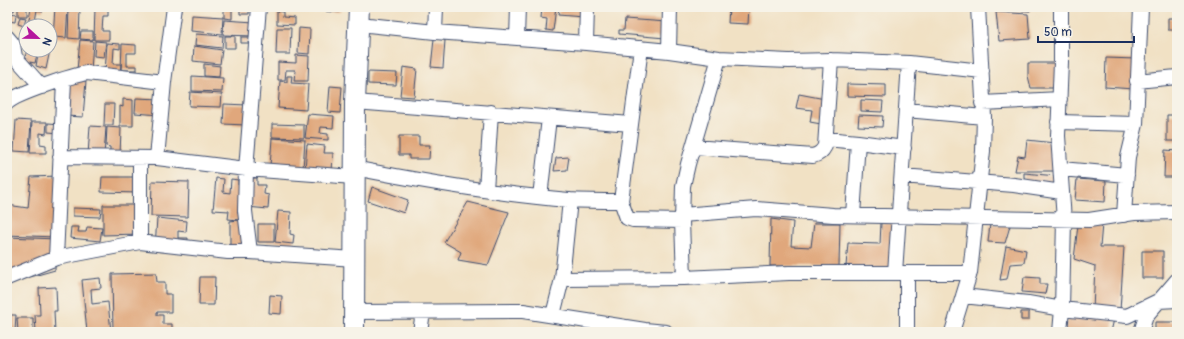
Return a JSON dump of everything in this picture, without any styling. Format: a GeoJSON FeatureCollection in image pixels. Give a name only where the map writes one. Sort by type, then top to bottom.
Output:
{"type":"FeatureCollection","features":[{"type":"Feature","properties":{"kind":"street"},"geometry":{"type":"LineString","coordinates":[[157,158],[164,82],[174,7]]}},
{"type":"Feature","properties":{"kind":"street"},"geometry":{"type":"LineString","coordinates":[[250,252],[245,211],[246,169],[259,7]]}},
{"type":"Feature","properties":{"kind":"street"},"geometry":{"type":"LineString","coordinates":[[435,32],[436,7]]}},
{"type":"Feature","properties":{"kind":"street"},"geometry":{"type":"LineString","coordinates":[[517,38],[518,7]]}},
{"type":"Feature","properties":{"kind":"street"},"geometry":{"type":"LineString","coordinates":[[586,43],[587,7]]}},
{"type":"Feature","properties":{"kind":"street"},"geometry":{"type":"LineString","coordinates":[[669,50],[670,7]]}},
{"type":"Feature","properties":{"kind":"street"},"geometry":{"type":"LineString","coordinates":[[952,332],[970,273],[983,151],[984,117],[982,103],[982,71],[978,7]]}},
{"type":"Feature","properties":{"kind":"street"},"geometry":{"type":"LineString","coordinates":[[1060,332],[1064,220],[1058,122],[1060,99],[1061,7]]}},
{"type":"Feature","properties":{"kind":"street"},"geometry":{"type":"LineString","coordinates":[[1124,215],[1128,157],[1136,124],[1141,7]]}},
{"type":"Feature","properties":{"kind":"street"},"geometry":{"type":"LineString","coordinates":[[354,332],[355,102],[359,16],[435,32],[669,50],[719,58],[909,63],[982,71]]}},
{"type":"Feature","properties":{"kind":"street"},"geometry":{"type":"LineString","coordinates":[[7,37],[13,44],[16,57],[42,87]]}},
{"type":"Feature","properties":{"kind":"street"},"geometry":{"type":"LineString","coordinates":[[641,48],[621,201],[627,218],[633,220],[682,218],[756,209],[853,215],[1064,220],[1089,220],[1134,213],[1177,212]]}},
{"type":"Feature","properties":{"kind":"street"},"geometry":{"type":"LineString","coordinates":[[684,278],[682,218],[683,186],[719,58]]}},
{"type":"Feature","properties":{"kind":"street"},"geometry":{"type":"LineString","coordinates":[[694,147],[813,156],[818,155],[825,146],[826,139],[831,60]]}},
{"type":"Feature","properties":{"kind":"street"},"geometry":{"type":"LineString","coordinates":[[907,332],[901,273],[900,216],[909,63]]}},
{"type":"Feature","properties":{"kind":"street"},"geometry":{"type":"LineString","coordinates":[[7,103],[10,100],[31,90],[64,80],[76,74],[87,73],[164,82]]}},
{"type":"Feature","properties":{"kind":"street"},"geometry":{"type":"LineString","coordinates":[[1137,80],[1177,77]]}},
{"type":"Feature","properties":{"kind":"street"},"geometry":{"type":"LineString","coordinates":[[56,258],[64,80]]}},
{"type":"Feature","properties":{"kind":"street"},"geometry":{"type":"LineString","coordinates":[[982,103],[1060,99]]}},
{"type":"Feature","properties":{"kind":"street"},"geometry":{"type":"LineString","coordinates":[[355,102],[631,124]]}},
{"type":"Feature","properties":{"kind":"street"},"geometry":{"type":"LineString","coordinates":[[906,110],[984,117]]}},
{"type":"Feature","properties":{"kind":"street"},"geometry":{"type":"LineString","coordinates":[[486,190],[491,112]]}},
{"type":"Feature","properties":{"kind":"street"},"geometry":{"type":"LineString","coordinates":[[540,197],[549,118]]}},
{"type":"Feature","properties":{"kind":"street"},"geometry":{"type":"LineString","coordinates":[[1058,122],[1136,124]]}},
{"type":"Feature","properties":{"kind":"street"},"geometry":{"type":"LineString","coordinates":[[826,139],[904,148]]}},
{"type":"Feature","properties":{"kind":"street"},"geometry":{"type":"LineString","coordinates":[[853,215],[858,142]]}},
{"type":"Feature","properties":{"kind":"street"},"geometry":{"type":"LineString","coordinates":[[60,157],[157,158],[246,169],[354,173],[540,197],[570,200],[621,201]]}},
{"type":"Feature","properties":{"kind":"street"},"geometry":{"type":"LineString","coordinates":[[140,158],[140,242]]}},
{"type":"Feature","properties":{"kind":"street"},"geometry":{"type":"LineString","coordinates":[[1061,169],[1127,175]]}},
{"type":"Feature","properties":{"kind":"street"},"geometry":{"type":"LineString","coordinates":[[902,176],[980,182],[1062,192]]}},
{"type":"Feature","properties":{"kind":"street"},"geometry":{"type":"LineString","coordinates":[[553,315],[562,279],[570,200]]}},
{"type":"Feature","properties":{"kind":"street"},"geometry":{"type":"LineString","coordinates":[[7,278],[56,258],[140,242],[228,252],[250,252],[355,259]]}},
{"type":"Feature","properties":{"kind":"street"},"geometry":{"type":"LineString","coordinates":[[562,279],[684,278],[788,273],[970,273]]}},
{"type":"Feature","properties":{"kind":"street"},"geometry":{"type":"LineString","coordinates":[[1141,332],[1146,316],[1177,280]]}},
{"type":"Feature","properties":{"kind":"street"},"geometry":{"type":"LineString","coordinates":[[963,296],[1127,316],[1158,301],[1177,300]]}},
{"type":"Feature","properties":{"kind":"street"},"geometry":{"type":"LineString","coordinates":[[355,312],[523,311],[553,315],[586,326],[666,332]]}},
{"type":"Feature","properties":{"kind":"street"},"geometry":{"type":"LineString","coordinates":[[420,332],[423,312]]}},
{"type":"Feature","properties":{"kind":"building"},"geometry":{"type":"Polygon","coordinates":[[[7,7],[15,7],[14,11],[7,10],[7,7]]]}},
{"type":"Feature","properties":{"kind":"building"},"geometry":{"type":"Polygon","coordinates":[[[18,7],[27,7],[27,16],[18,16],[18,7]]]}},
{"type":"Feature","properties":{"kind":"building"},"geometry":{"type":"Polygon","coordinates":[[[31,7],[43,7],[43,11],[37,10],[36,18],[29,18],[31,7]]]}},
{"type":"Feature","properties":{"kind":"building"},"geometry":{"type":"Polygon","coordinates":[[[55,7],[68,7],[66,38],[58,37],[58,18],[54,18],[55,7]]]}},
{"type":"Feature","properties":{"kind":"building"},"geometry":{"type":"Polygon","coordinates":[[[224,7],[232,7],[232,19],[224,18],[224,7]]]}},
{"type":"Feature","properties":{"kind":"building"},"geometry":{"type":"Polygon","coordinates":[[[240,7],[249,7],[249,14],[240,14],[240,7]]]}},
{"type":"Feature","properties":{"kind":"building"},"geometry":{"type":"Polygon","coordinates":[[[278,7],[311,7],[310,12],[278,10],[278,7]]]}},
{"type":"Feature","properties":{"kind":"building"},"geometry":{"type":"Polygon","coordinates":[[[312,7],[341,7],[340,12],[312,11],[312,7]]]}},
{"type":"Feature","properties":{"kind":"building"},"geometry":{"type":"Polygon","coordinates":[[[542,7],[556,7],[553,31],[546,30],[547,19],[541,18],[542,7]]]}},
{"type":"Feature","properties":{"kind":"building"},"geometry":{"type":"Polygon","coordinates":[[[559,7],[585,7],[584,17],[558,15],[559,7]]]}},
{"type":"Feature","properties":{"kind":"building"},"geometry":{"type":"Polygon","coordinates":[[[729,7],[749,7],[748,24],[728,23],[729,7]]]}},
{"type":"Feature","properties":{"kind":"building"},"geometry":{"type":"Polygon","coordinates":[[[999,7],[1031,7],[1030,11],[999,9],[999,7]]]}},
{"type":"Feature","properties":{"kind":"building"},"geometry":{"type":"Polygon","coordinates":[[[69,8],[80,9],[79,39],[68,38],[69,8]]]}},
{"type":"Feature","properties":{"kind":"building"},"geometry":{"type":"Polygon","coordinates":[[[95,8],[108,8],[108,16],[103,16],[102,31],[109,31],[109,40],[94,40],[95,8]]]}},
{"type":"Feature","properties":{"kind":"building"},"geometry":{"type":"Polygon","coordinates":[[[277,11],[283,12],[283,17],[295,18],[295,25],[277,24],[277,11]]]}},
{"type":"Feature","properties":{"kind":"building"},"geometry":{"type":"Polygon","coordinates":[[[996,12],[1028,14],[1030,39],[999,41],[996,12]]]}},
{"type":"Feature","properties":{"kind":"building"},"geometry":{"type":"Polygon","coordinates":[[[10,13],[16,14],[15,22],[9,21],[10,13]]]}},
{"type":"Feature","properties":{"kind":"building"},"geometry":{"type":"Polygon","coordinates":[[[192,15],[223,17],[222,34],[191,31],[192,15]]]}},
{"type":"Feature","properties":{"kind":"building"},"geometry":{"type":"Polygon","coordinates":[[[1168,18],[1177,18],[1177,30],[1168,30],[1168,18]]]}},
{"type":"Feature","properties":{"kind":"building"},"geometry":{"type":"Polygon","coordinates":[[[625,19],[667,22],[665,38],[619,34],[619,30],[624,30],[625,19]]]}},
{"type":"Feature","properties":{"kind":"building"},"geometry":{"type":"Polygon","coordinates":[[[224,20],[254,22],[253,36],[223,35],[224,20]]]}},
{"type":"Feature","properties":{"kind":"building"},"geometry":{"type":"Polygon","coordinates":[[[277,28],[291,28],[290,54],[276,54],[277,28]]]}},
{"type":"Feature","properties":{"kind":"building"},"geometry":{"type":"Polygon","coordinates":[[[299,28],[310,29],[309,54],[298,53],[299,28]]]}},
{"type":"Feature","properties":{"kind":"building"},"geometry":{"type":"Polygon","coordinates":[[[81,31],[93,31],[93,40],[80,39],[81,31]]]}},
{"type":"Feature","properties":{"kind":"building"},"geometry":{"type":"Polygon","coordinates":[[[196,34],[223,36],[222,48],[195,45],[196,34]]]}},
{"type":"Feature","properties":{"kind":"building"},"geometry":{"type":"Polygon","coordinates":[[[225,36],[235,36],[235,48],[225,48],[225,36]]]}},
{"type":"Feature","properties":{"kind":"building"},"geometry":{"type":"Polygon","coordinates":[[[241,37],[253,37],[253,43],[241,43],[241,37]]]}},
{"type":"Feature","properties":{"kind":"building"},"geometry":{"type":"Polygon","coordinates":[[[434,39],[445,40],[443,68],[431,67],[434,39]]]}},
{"type":"Feature","properties":{"kind":"building"},"geometry":{"type":"Polygon","coordinates":[[[80,40],[93,41],[91,71],[77,70],[80,40]]]}},
{"type":"Feature","properties":{"kind":"building"},"geometry":{"type":"Polygon","coordinates":[[[95,41],[106,42],[104,57],[94,56],[95,41]]]}},
{"type":"Feature","properties":{"kind":"building"},"geometry":{"type":"Polygon","coordinates":[[[107,43],[120,44],[120,49],[114,48],[113,64],[121,64],[120,75],[105,73],[107,43]]]}},
{"type":"Feature","properties":{"kind":"building"},"geometry":{"type":"Polygon","coordinates":[[[122,44],[136,45],[136,53],[127,53],[127,66],[137,66],[137,70],[121,70],[122,44]]]}},
{"type":"Feature","properties":{"kind":"building"},"geometry":{"type":"Polygon","coordinates":[[[194,46],[222,50],[220,64],[193,61],[194,46]]]}},
{"type":"Feature","properties":{"kind":"building"},"geometry":{"type":"Polygon","coordinates":[[[296,55],[309,56],[308,81],[294,81],[295,70],[286,70],[285,80],[278,80],[278,62],[296,63],[296,55]]]}},
{"type":"Feature","properties":{"kind":"building"},"geometry":{"type":"Polygon","coordinates":[[[25,58],[36,58],[35,63],[24,61],[25,58]]]}},
{"type":"Feature","properties":{"kind":"building"},"geometry":{"type":"Polygon","coordinates":[[[38,58],[48,58],[46,69],[36,66],[38,58]]]}},
{"type":"Feature","properties":{"kind":"building"},"geometry":{"type":"Polygon","coordinates":[[[1106,58],[1136,59],[1134,89],[1105,87],[1106,58]]]}},
{"type":"Feature","properties":{"kind":"building"},"geometry":{"type":"Polygon","coordinates":[[[1028,63],[1060,63],[1059,88],[1031,88],[1028,76],[1028,63]]]}},
{"type":"Feature","properties":{"kind":"building"},"geometry":{"type":"Polygon","coordinates":[[[204,64],[220,66],[219,77],[204,76],[204,64]]]}},
{"type":"Feature","properties":{"kind":"building"},"geometry":{"type":"Polygon","coordinates":[[[403,67],[417,69],[414,97],[400,96],[403,67]]]}},
{"type":"Feature","properties":{"kind":"building"},"geometry":{"type":"Polygon","coordinates":[[[368,72],[397,73],[396,85],[368,84],[368,72]]]}},
{"type":"Feature","properties":{"kind":"building"},"geometry":{"type":"Polygon","coordinates":[[[192,76],[223,78],[222,92],[192,91],[192,76]]]}},
{"type":"Feature","properties":{"kind":"building"},"geometry":{"type":"Polygon","coordinates":[[[287,76],[292,76],[291,83],[308,84],[306,110],[278,108],[280,81],[287,82],[287,76]]]}},
{"type":"Feature","properties":{"kind":"building"},"geometry":{"type":"Polygon","coordinates":[[[68,80],[86,81],[83,117],[66,116],[68,80]]]}},
{"type":"Feature","properties":{"kind":"building"},"geometry":{"type":"Polygon","coordinates":[[[847,84],[886,85],[886,97],[847,96],[847,84]]]}},
{"type":"Feature","properties":{"kind":"building"},"geometry":{"type":"Polygon","coordinates":[[[330,86],[342,87],[340,113],[328,112],[330,86]]]}},
{"type":"Feature","properties":{"kind":"building"},"geometry":{"type":"Polygon","coordinates":[[[190,92],[222,94],[221,107],[189,106],[190,92]]]}},
{"type":"Feature","properties":{"kind":"building"},"geometry":{"type":"Polygon","coordinates":[[[799,94],[825,99],[821,124],[810,122],[812,110],[796,108],[799,94]]]}},
{"type":"Feature","properties":{"kind":"building"},"geometry":{"type":"Polygon","coordinates":[[[136,98],[161,99],[160,115],[135,113],[136,98]]]}},
{"type":"Feature","properties":{"kind":"building"},"geometry":{"type":"Polygon","coordinates":[[[123,99],[133,100],[133,126],[120,126],[120,106],[123,107],[123,99]]]}},
{"type":"Feature","properties":{"kind":"building"},"geometry":{"type":"Polygon","coordinates":[[[861,100],[883,101],[882,112],[861,111],[861,100]]]}},
{"type":"Feature","properties":{"kind":"building"},"geometry":{"type":"Polygon","coordinates":[[[105,104],[114,104],[113,125],[104,125],[105,104]]]}},
{"type":"Feature","properties":{"kind":"building"},"geometry":{"type":"Polygon","coordinates":[[[224,104],[247,105],[246,125],[223,124],[224,104]]]}},
{"type":"Feature","properties":{"kind":"building"},"geometry":{"type":"Polygon","coordinates":[[[308,114],[334,116],[333,128],[321,127],[320,133],[328,134],[328,140],[305,138],[308,114]]]}},
{"type":"Feature","properties":{"kind":"building"},"geometry":{"type":"Polygon","coordinates":[[[859,115],[883,116],[882,127],[858,126],[859,115]]]}},
{"type":"Feature","properties":{"kind":"building"},"geometry":{"type":"Polygon","coordinates":[[[1167,115],[1177,115],[1177,141],[1167,141],[1167,115]]]}},
{"type":"Feature","properties":{"kind":"building"},"geometry":{"type":"Polygon","coordinates":[[[16,120],[31,121],[29,152],[14,151],[16,120]]]}},
{"type":"Feature","properties":{"kind":"building"},"geometry":{"type":"Polygon","coordinates":[[[32,122],[47,122],[46,134],[40,133],[40,144],[46,145],[46,153],[30,153],[32,122]]]}},
{"type":"Feature","properties":{"kind":"building"},"geometry":{"type":"Polygon","coordinates":[[[48,123],[61,124],[60,133],[48,132],[48,123]]]}},
{"type":"Feature","properties":{"kind":"building"},"geometry":{"type":"Polygon","coordinates":[[[272,124],[304,125],[304,138],[272,137],[272,124]]]}},
{"type":"Feature","properties":{"kind":"building"},"geometry":{"type":"Polygon","coordinates":[[[90,126],[106,127],[104,156],[88,155],[90,126]]]}},
{"type":"Feature","properties":{"kind":"building"},"geometry":{"type":"Polygon","coordinates":[[[107,127],[121,128],[120,156],[110,156],[110,147],[106,146],[107,127]]]}},
{"type":"Feature","properties":{"kind":"building"},"geometry":{"type":"Polygon","coordinates":[[[399,136],[419,136],[419,145],[430,145],[429,159],[409,159],[409,155],[399,155],[399,136]]]}},
{"type":"Feature","properties":{"kind":"building"},"geometry":{"type":"Polygon","coordinates":[[[272,138],[305,140],[303,169],[270,167],[272,138]]]}},
{"type":"Feature","properties":{"kind":"building"},"geometry":{"type":"Polygon","coordinates":[[[1027,140],[1055,143],[1055,171],[1015,171],[1018,156],[1025,157],[1027,140]]]}},
{"type":"Feature","properties":{"kind":"building"},"geometry":{"type":"Polygon","coordinates":[[[307,144],[325,146],[324,153],[333,153],[332,172],[305,170],[307,144]]]}},
{"type":"Feature","properties":{"kind":"building"},"geometry":{"type":"Polygon","coordinates":[[[1165,150],[1177,151],[1177,177],[1164,177],[1165,150]]]}},
{"type":"Feature","properties":{"kind":"building"},"geometry":{"type":"Polygon","coordinates":[[[569,157],[567,170],[554,171],[556,158],[569,157]]]}},
{"type":"Feature","properties":{"kind":"building"},"geometry":{"type":"Polygon","coordinates":[[[1024,173],[1057,176],[1055,185],[1024,182],[1024,173]]]}},
{"type":"Feature","properties":{"kind":"building"},"geometry":{"type":"Polygon","coordinates":[[[58,176],[55,237],[7,235],[7,205],[28,208],[31,177],[58,176]]]}},
{"type":"Feature","properties":{"kind":"building"},"geometry":{"type":"Polygon","coordinates":[[[102,177],[138,177],[138,193],[101,192],[102,177]]]}},
{"type":"Feature","properties":{"kind":"building"},"geometry":{"type":"Polygon","coordinates":[[[216,178],[224,179],[223,192],[230,193],[231,179],[238,180],[238,185],[244,185],[245,248],[230,248],[230,221],[239,220],[228,219],[229,211],[213,210],[216,178]]]}},
{"type":"Feature","properties":{"kind":"building"},"geometry":{"type":"Polygon","coordinates":[[[249,178],[257,178],[257,185],[265,185],[264,194],[269,195],[268,209],[247,207],[249,178]]]}},
{"type":"Feature","properties":{"kind":"building"},"geometry":{"type":"Polygon","coordinates":[[[1077,179],[1106,181],[1105,202],[1075,200],[1077,179]]]}},
{"type":"Feature","properties":{"kind":"building"},"geometry":{"type":"Polygon","coordinates":[[[152,181],[189,182],[188,217],[151,216],[152,181]]]}},
{"type":"Feature","properties":{"kind":"building"},"geometry":{"type":"Polygon","coordinates":[[[372,187],[408,200],[404,213],[368,201],[372,187]]]}},
{"type":"Feature","properties":{"kind":"building"},"geometry":{"type":"Polygon","coordinates":[[[468,202],[509,212],[488,265],[458,260],[461,252],[444,242],[468,202]]]}},
{"type":"Feature","properties":{"kind":"building"},"geometry":{"type":"Polygon","coordinates":[[[103,205],[138,205],[138,234],[103,235],[103,205]]]}},
{"type":"Feature","properties":{"kind":"building"},"geometry":{"type":"Polygon","coordinates":[[[73,208],[101,209],[100,217],[73,216],[73,208]]]}},
{"type":"Feature","properties":{"kind":"building"},"geometry":{"type":"Polygon","coordinates":[[[278,211],[291,212],[290,234],[294,235],[293,244],[275,242],[278,211]]]}},
{"type":"Feature","properties":{"kind":"building"},"geometry":{"type":"Polygon","coordinates":[[[157,218],[187,221],[186,232],[178,231],[178,238],[188,238],[187,250],[155,247],[157,218]]]}},
{"type":"Feature","properties":{"kind":"building"},"geometry":{"type":"Polygon","coordinates":[[[771,219],[793,222],[791,246],[811,247],[814,223],[840,223],[839,266],[770,266],[771,219]]]}},
{"type":"Feature","properties":{"kind":"building"},"geometry":{"type":"Polygon","coordinates":[[[881,223],[895,224],[892,269],[846,266],[848,243],[880,244],[881,223]]]}},
{"type":"Feature","properties":{"kind":"building"},"geometry":{"type":"Polygon","coordinates":[[[258,224],[274,224],[274,242],[258,242],[258,224]]]}},
{"type":"Feature","properties":{"kind":"building"},"geometry":{"type":"Polygon","coordinates":[[[990,224],[1010,226],[1005,243],[988,242],[990,224]]]}},
{"type":"Feature","properties":{"kind":"building"},"geometry":{"type":"Polygon","coordinates":[[[1102,224],[1100,247],[1124,247],[1120,311],[1093,310],[1095,266],[1074,259],[1078,225],[1102,224]]]}},
{"type":"Feature","properties":{"kind":"building"},"geometry":{"type":"Polygon","coordinates":[[[71,227],[79,227],[78,232],[86,232],[87,227],[102,228],[100,241],[70,238],[71,227]]]}},
{"type":"Feature","properties":{"kind":"building"},"geometry":{"type":"Polygon","coordinates":[[[7,237],[56,239],[55,270],[27,278],[7,277],[7,237]]]}},
{"type":"Feature","properties":{"kind":"building"},"geometry":{"type":"Polygon","coordinates":[[[1006,246],[1026,250],[1024,263],[1010,264],[1007,279],[1000,280],[1006,246]]]}},
{"type":"Feature","properties":{"kind":"building"},"geometry":{"type":"Polygon","coordinates":[[[1142,251],[1163,251],[1163,278],[1142,278],[1142,251]]]}},
{"type":"Feature","properties":{"kind":"building"},"geometry":{"type":"Polygon","coordinates":[[[156,273],[157,282],[165,282],[165,294],[171,294],[171,312],[157,312],[157,315],[163,315],[163,324],[172,324],[172,332],[113,332],[112,274],[156,273]]]}},
{"type":"Feature","properties":{"kind":"building"},"geometry":{"type":"Polygon","coordinates":[[[200,277],[215,277],[214,305],[199,305],[200,277]]]}},
{"type":"Feature","properties":{"kind":"building"},"geometry":{"type":"Polygon","coordinates":[[[1024,277],[1040,278],[1040,284],[1047,284],[1045,294],[1022,292],[1024,277]]]}},
{"type":"Feature","properties":{"kind":"building"},"geometry":{"type":"Polygon","coordinates":[[[100,278],[101,288],[91,289],[92,304],[108,302],[111,332],[87,332],[82,280],[100,278]]]}},
{"type":"Feature","properties":{"kind":"building"},"geometry":{"type":"Polygon","coordinates":[[[56,287],[57,311],[54,311],[55,332],[36,332],[35,315],[40,315],[39,288],[56,287]]]}},
{"type":"Feature","properties":{"kind":"building"},"geometry":{"type":"Polygon","coordinates":[[[270,295],[282,296],[281,314],[269,313],[270,295]]]}},
{"type":"Feature","properties":{"kind":"building"},"geometry":{"type":"Polygon","coordinates":[[[1021,312],[1029,312],[1029,320],[1021,320],[1021,312]]]}},
{"type":"Feature","properties":{"kind":"building"},"geometry":{"type":"Polygon","coordinates":[[[1070,313],[1114,319],[1111,332],[1064,332],[1070,313]]]}},
{"type":"Feature","properties":{"kind":"building"},"geometry":{"type":"Polygon","coordinates":[[[7,315],[16,315],[15,332],[7,332],[7,315]]]}},
{"type":"Feature","properties":{"kind":"building"},"geometry":{"type":"Polygon","coordinates":[[[17,318],[33,318],[33,332],[18,332],[17,318]]]}},
{"type":"Feature","properties":{"kind":"building"},"geometry":{"type":"Polygon","coordinates":[[[1155,322],[1177,322],[1177,332],[1155,332],[1155,322]]]}}]}
